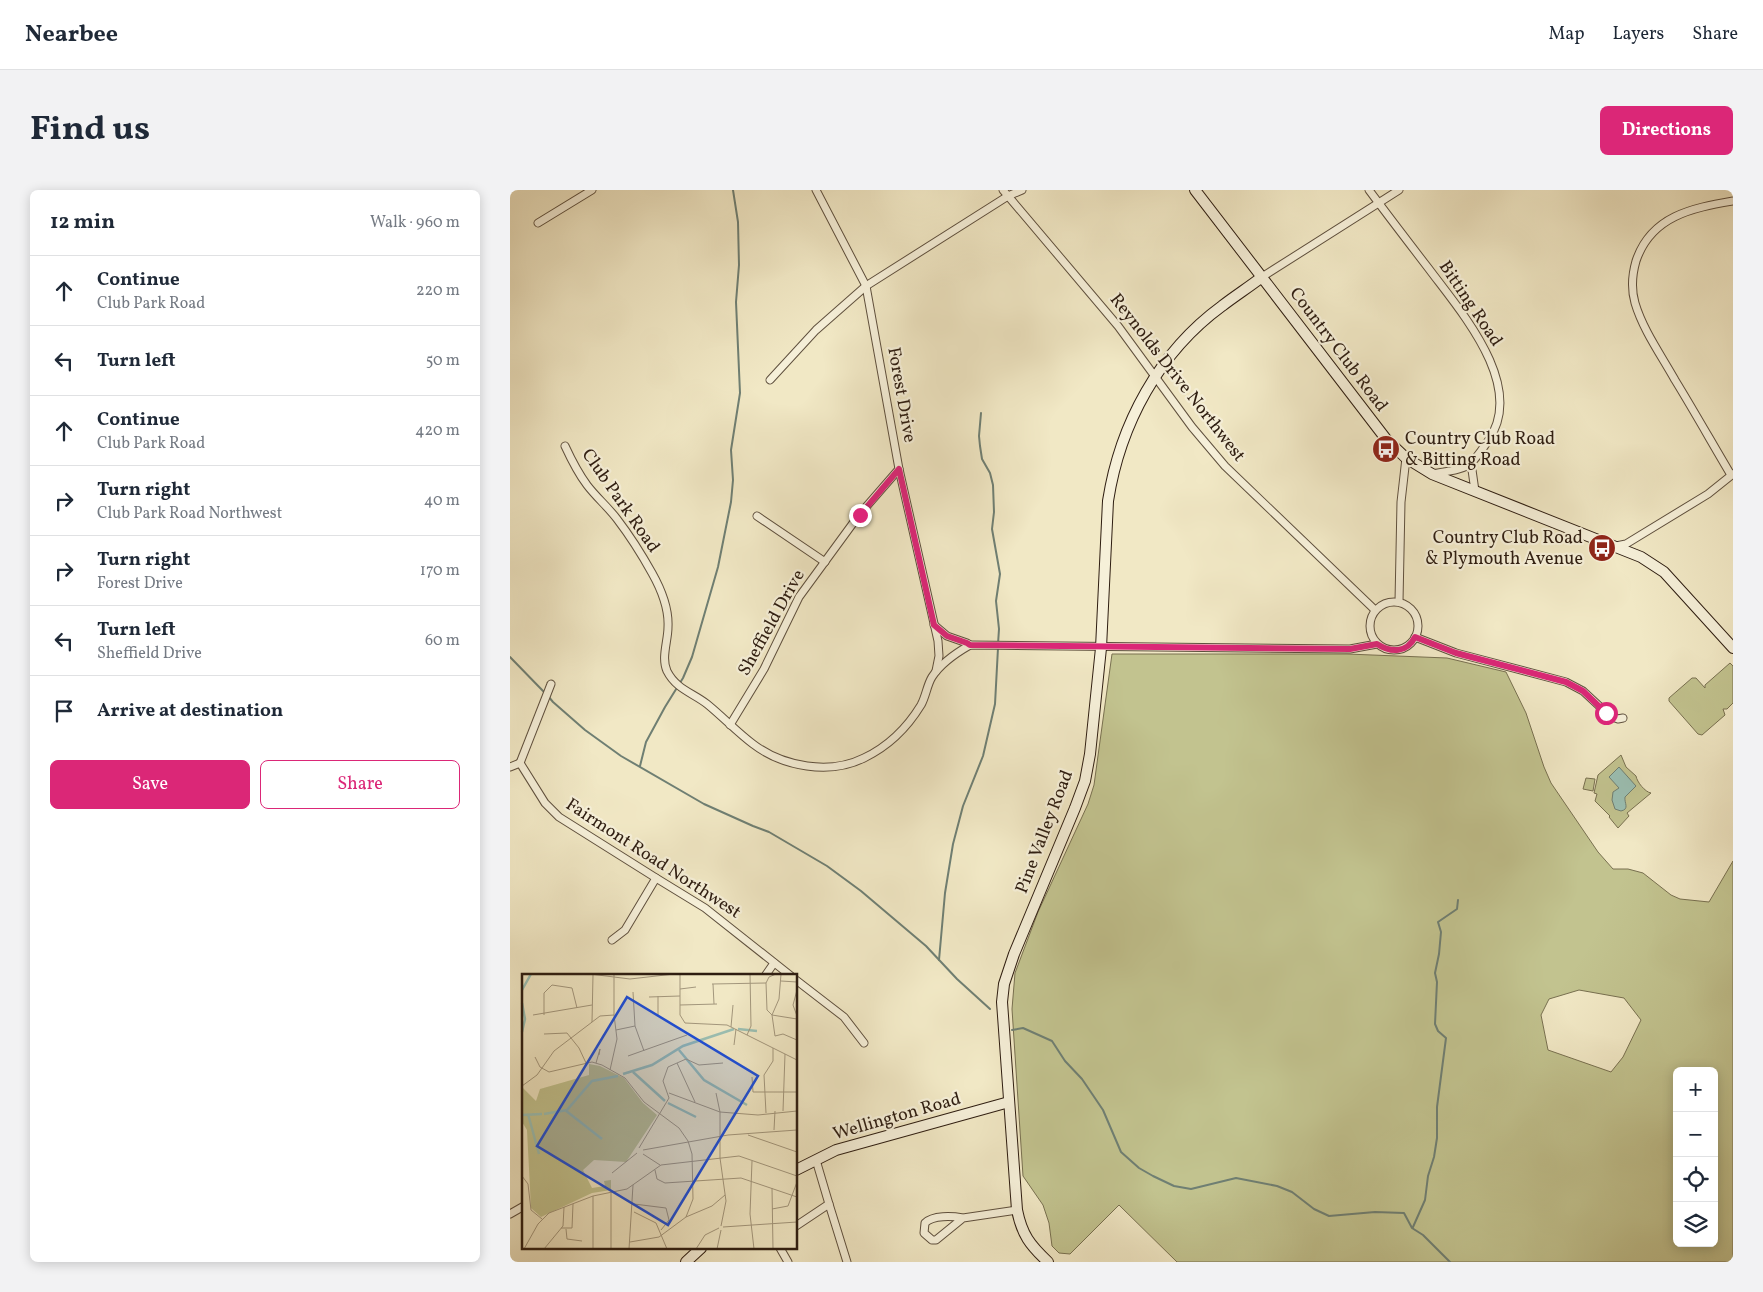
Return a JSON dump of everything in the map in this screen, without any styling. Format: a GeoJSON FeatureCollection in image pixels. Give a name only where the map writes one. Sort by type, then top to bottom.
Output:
{"type":"FeatureCollection","features":[{"type":"Feature","properties":{"kind":"street"},"geometry":{"type":"LineString","coordinates":[[538,223],[592,190]]}},
{"type":"Feature","properties":{"kind":"street","name":"Forest Drive"},"geometry":{"type":"LineString","coordinates":[[816,190],[866,286],[899,469],[939,647],[935,674]]}},
{"type":"Feature","properties":{"kind":"street"},"geometry":{"type":"LineString","coordinates":[[770,380],[816,330],[866,286],[1006,193],[1022,190]]}},
{"type":"Feature","properties":{"kind":"street","name":"Country Club Road"},"geometry":{"type":"LineString","coordinates":[[1195,190],[1386,439],[1406,458],[1432,474],[1641,557],[1664,572],[1733,648]]}},
{"type":"Feature","properties":{"kind":"street","name":"Bitting Road"},"geometry":{"type":"LineString","coordinates":[[1369,190],[1460,310],[1475,333],[1491,364],[1498,383],[1499,412],[1494,432],[1472,463]]}},
{"type":"Feature","properties":{"kind":"street"},"geometry":{"type":"LineString","coordinates":[[1262,277],[1398,190]]}},
{"type":"Feature","properties":{"kind":"street","name":"Reynolds Drive Northwest"},"geometry":{"type":"LineString","coordinates":[[1006,193],[1096,298],[1192,427],[1225,466],[1375,610]]}},
{"type":"Feature","properties":{"kind":"street"},"geometry":{"type":"LineString","coordinates":[[1616,546],[1626,544],[1708,494],[1732,474],[1650,338],[1638,312],[1633,296],[1633,286],[1638,255],[1659,226],[1698,207],[1733,201]]}},
{"type":"Feature","properties":{"kind":"street","name":"Pine Valley Road"},"geometry":{"type":"LineString","coordinates":[[1048,1262],[1027,1240],[1020,1226],[1017,1210],[1002,1002],[1004,984],[1014,954],[1085,781],[1090,754],[1101,648],[1108,501],[1112,476],[1120,448],[1155,375],[1170,355],[1204,320],[1262,277]]}},
{"type":"Feature","properties":{"kind":"street","name":"Club Park Road"},"geometry":{"type":"LineString","coordinates":[[565,446],[586,483],[623,526],[660,588],[668,614],[665,661],[672,680],[683,690],[706,703],[764,751],[785,760],[820,767],[843,765],[863,758],[891,742],[901,732],[922,703],[931,679],[952,656],[970,645]]}},
{"type":"Feature","properties":{"kind":"street"},"geometry":{"type":"LineString","coordinates":[[1399,602],[1401,502],[1406,458]]}},
{"type":"Feature","properties":{"kind":"street"},"geometry":{"type":"LineString","coordinates":[[1432,474],[1460,468],[1472,463],[1475,491]]}},
{"type":"Feature","properties":{"kind":"street","name":"Sheffield Drive"},"geometry":{"type":"LineString","coordinates":[[730,724],[764,669],[799,597],[859,515],[899,469]]}},
{"type":"Feature","properties":{"kind":"street"},"geometry":{"type":"LineString","coordinates":[[757,516],[825,562]]}},
{"type":"Feature","properties":{"kind":"street"},"geometry":{"type":"LineString","coordinates":[[1399,602],[1413,610],[1418,626],[1415,637],[1408,646],[1392,651],[1377,644],[1373,638],[1370,624],[1375,610],[1386,603],[1399,602]]}},
{"type":"Feature","properties":{"kind":"street"},"geometry":{"type":"LineString","coordinates":[[934,625],[947,636],[970,645],[1101,648],[1350,649],[1377,644]]}},
{"type":"Feature","properties":{"kind":"street"},"geometry":{"type":"LineString","coordinates":[[1415,637],[1456,653],[1566,682],[1583,691],[1610,716],[1618,719],[1624,718]]}},
{"type":"Feature","properties":{"kind":"street"},"geometry":{"type":"LineString","coordinates":[[510,767],[520,763],[551,684]]}},
{"type":"Feature","properties":{"kind":"street","name":"Fairmont Road Northwest"},"geometry":{"type":"LineString","coordinates":[[520,763],[545,803],[559,817],[705,908],[788,974]]}},
{"type":"Feature","properties":{"kind":"street"},"geometry":{"type":"LineString","coordinates":[[612,940],[625,930],[656,878]]}},
{"type":"Feature","properties":{"kind":"street"},"geometry":{"type":"LineString","coordinates":[[766,974],[774,963]]}},
{"type":"Feature","properties":{"kind":"street"},"geometry":{"type":"LineString","coordinates":[[798,982],[844,1017],[864,1043]]}},
{"type":"Feature","properties":{"kind":"street","name":"Wellington Road"},"geometry":{"type":"LineString","coordinates":[[798,1169],[836,1150],[1010,1102]]}},
{"type":"Feature","properties":{"kind":"street"},"geometry":{"type":"LineString","coordinates":[[816,1160],[847,1262]]}},
{"type":"Feature","properties":{"kind":"street"},"geometry":{"type":"LineString","coordinates":[[798,1225],[830,1204]]}},
{"type":"Feature","properties":{"kind":"street"},"geometry":{"type":"LineString","coordinates":[[510,1214],[522,1207]]}},
{"type":"Feature","properties":{"kind":"street"},"geometry":{"type":"LineString","coordinates":[[963,1218],[936,1240],[932,1240],[924,1233],[925,1223],[928,1220],[956,1216],[963,1218],[1017,1210]]}},
{"type":"Feature","properties":{"kind":"street"},"geometry":{"type":"LineString","coordinates":[[686,1262],[699,1250]]}},
{"type":"Feature","properties":{"kind":"street"},"geometry":{"type":"LineString","coordinates":[[781,1250],[788,1262]]}},
{"type":"Feature","properties":{"kind":"green space"},"geometry":{"type":"Polygon","coordinates":[[[1112,654],[1347,654],[1447,658],[1506,672],[1526,713],[1551,783],[1598,852],[1613,869],[1628,869],[1643,873],[1671,895],[1680,899],[1709,902],[1733,861],[1733,1262],[1177,1262],[1119,1205],[1070,1254],[1059,1253],[1052,1246],[1049,1223],[1043,1205],[1023,1176],[1012,1009],[1015,973],[1038,912],[1088,804],[1094,785],[1112,654]],[[1579,990],[1549,999],[1541,1015],[1548,1050],[1611,1072],[1623,1057],[1641,1020],[1624,998],[1579,990]]]}},
{"type":"Feature","properties":{"kind":"green space"},"geometry":{"type":"Polygon","coordinates":[[[1730,663],[1733,666],[1733,703],[1727,709],[1723,709],[1725,715],[1702,735],[1698,734],[1669,701],[1669,698],[1692,678],[1696,678],[1705,688],[1705,685],[1730,663]]]}},
{"type":"Feature","properties":{"kind":"green space"},"geometry":{"type":"Polygon","coordinates":[[[1621,755],[1626,767],[1636,776],[1644,789],[1651,793],[1627,813],[1629,816],[1618,828],[1610,816],[1595,801],[1597,794],[1594,793],[1598,775],[1621,755]]]}},
{"type":"Feature","properties":{"kind":"green space"},"geometry":{"type":"Polygon","coordinates":[[[1586,778],[1595,779],[1593,791],[1583,789],[1586,778]]]}},
{"type":"Feature","properties":{"kind":"water"},"geometry":{"type":"Polygon","coordinates":[[[1619,767],[1636,786],[1625,797],[1626,807],[1621,811],[1615,809],[1612,800],[1613,792],[1619,788],[1609,777],[1619,767]]]}},
{"type":"Feature","properties":{"kind":"waterway"},"geometry":{"type":"LineString","coordinates":[[640,766],[646,742],[683,678],[692,657],[718,567],[731,502],[733,480],[731,450],[740,393],[736,302],[739,265],[738,222],[733,190]]}},
{"type":"Feature","properties":{"kind":"waterway"},"geometry":{"type":"LineString","coordinates":[[981,413],[980,446],[982,459],[990,473],[993,485],[994,512],[992,529],[1000,574],[996,601],[999,629],[998,644]]}},
{"type":"Feature","properties":{"kind":"waterway"},"geometry":{"type":"LineString","coordinates":[[939,960],[945,893],[953,844],[963,806],[983,756],[995,704],[998,648]]}},
{"type":"Feature","properties":{"kind":"waterway"},"geometry":{"type":"LineString","coordinates":[[510,657],[545,693]]}},
{"type":"Feature","properties":{"kind":"waterway"},"geometry":{"type":"LineString","coordinates":[[548,696],[585,730],[621,756],[704,804],[769,832],[827,866],[861,891],[926,946],[957,979],[990,1009]]}},
{"type":"Feature","properties":{"kind":"waterway"},"geometry":{"type":"LineString","coordinates":[[1413,1227],[1425,1200],[1428,1176],[1434,1157],[1437,1138],[1437,1107],[1446,1038],[1438,1031],[1435,1024],[1437,982],[1435,973],[1441,932],[1438,922],[1457,909],[1458,900]]}},
{"type":"Feature","properties":{"kind":"waterway"},"geometry":{"type":"LineString","coordinates":[[1012,1030],[1023,1028],[1052,1041],[1065,1061],[1082,1079],[1103,1110],[1121,1152],[1139,1168],[1153,1176],[1174,1186],[1191,1189],[1236,1178],[1277,1186],[1292,1192],[1314,1209],[1329,1216],[1375,1212],[1404,1213],[1412,1228],[1423,1235],[1450,1262]]}},
{"type":"Feature","properties":{"kind":"place","name":"Country Club Road & Bitting Road"},"geometry":{"type":"Point","coordinates":[1386,449]}},
{"type":"Feature","properties":{"kind":"place","name":"Country Club Road & Plymouth Avenue"},"geometry":{"type":"Point","coordinates":[1602,548]}},
{"type":"Feature","properties":{"kind":"route"},"geometry":{"type":"LineString","coordinates":[[860,515],[899,469],[934,625],[952,639],[970,645],[1101,648],[1350,649],[1377,644],[1392,651],[1408,646],[1414,641],[1415,637],[1456,653],[1566,682],[1583,691],[1606,713]]}}]}
